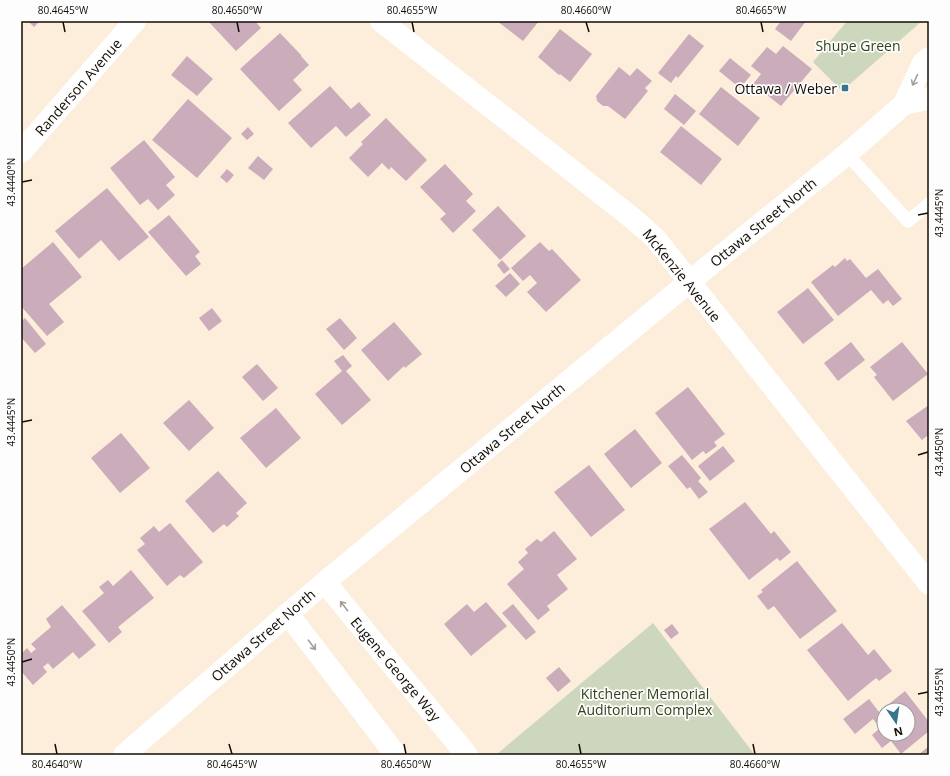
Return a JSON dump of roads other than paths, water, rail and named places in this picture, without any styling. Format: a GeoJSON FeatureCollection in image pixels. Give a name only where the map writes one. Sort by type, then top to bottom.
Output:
{"type":"FeatureCollection","features":[{"type":"Feature","properties":{"kind":"street","name":"Randerson Avenue"},"geometry":{"type":"LineString","coordinates":[[21,152],[135,21]]}},
{"type":"Feature","properties":{"kind":"street","name":"McKenzie Avenue"},"geometry":{"type":"LineString","coordinates":[[381,21],[631,217],[655,238],[929,584]]}},
{"type":"Feature","properties":{"kind":"street","name":"Ottawa Street North"},"geometry":{"type":"LineString","coordinates":[[124,755],[325,582],[847,154],[904,104],[923,62],[929,58]]}},
{"type":"Feature","properties":{"kind":"street","name":"Ottawa Street North"},"geometry":{"type":"LineString","coordinates":[[904,104],[929,98]]}},
{"type":"Feature","properties":{"kind":"street","name":"Eugene George Way"},"geometry":{"type":"LineString","coordinates":[[325,582],[468,755]]}},
{"type":"Feature","properties":{"kind":"street"},"geometry":{"type":"LineString","coordinates":[[288,614],[396,755]]}},
{"type":"Feature","properties":{"kind":"lane"},"geometry":{"type":"LineString","coordinates":[[847,154],[908,221],[929,204]]}},
{"type":"Feature","properties":{"kind":"place","name":"Ottawa / Weber"},"geometry":{"type":"Point","coordinates":[845,88]}},
{"type":"Feature","properties":{"kind":"park label","name":"Shupe Green"},"geometry":{"type":"Point","coordinates":[858,45]}},
{"type":"Feature","properties":{"kind":"park label","name":"Kitchener Memorial Auditorium Complex"},"geometry":{"type":"Point","coordinates":[645,702]}}]}
